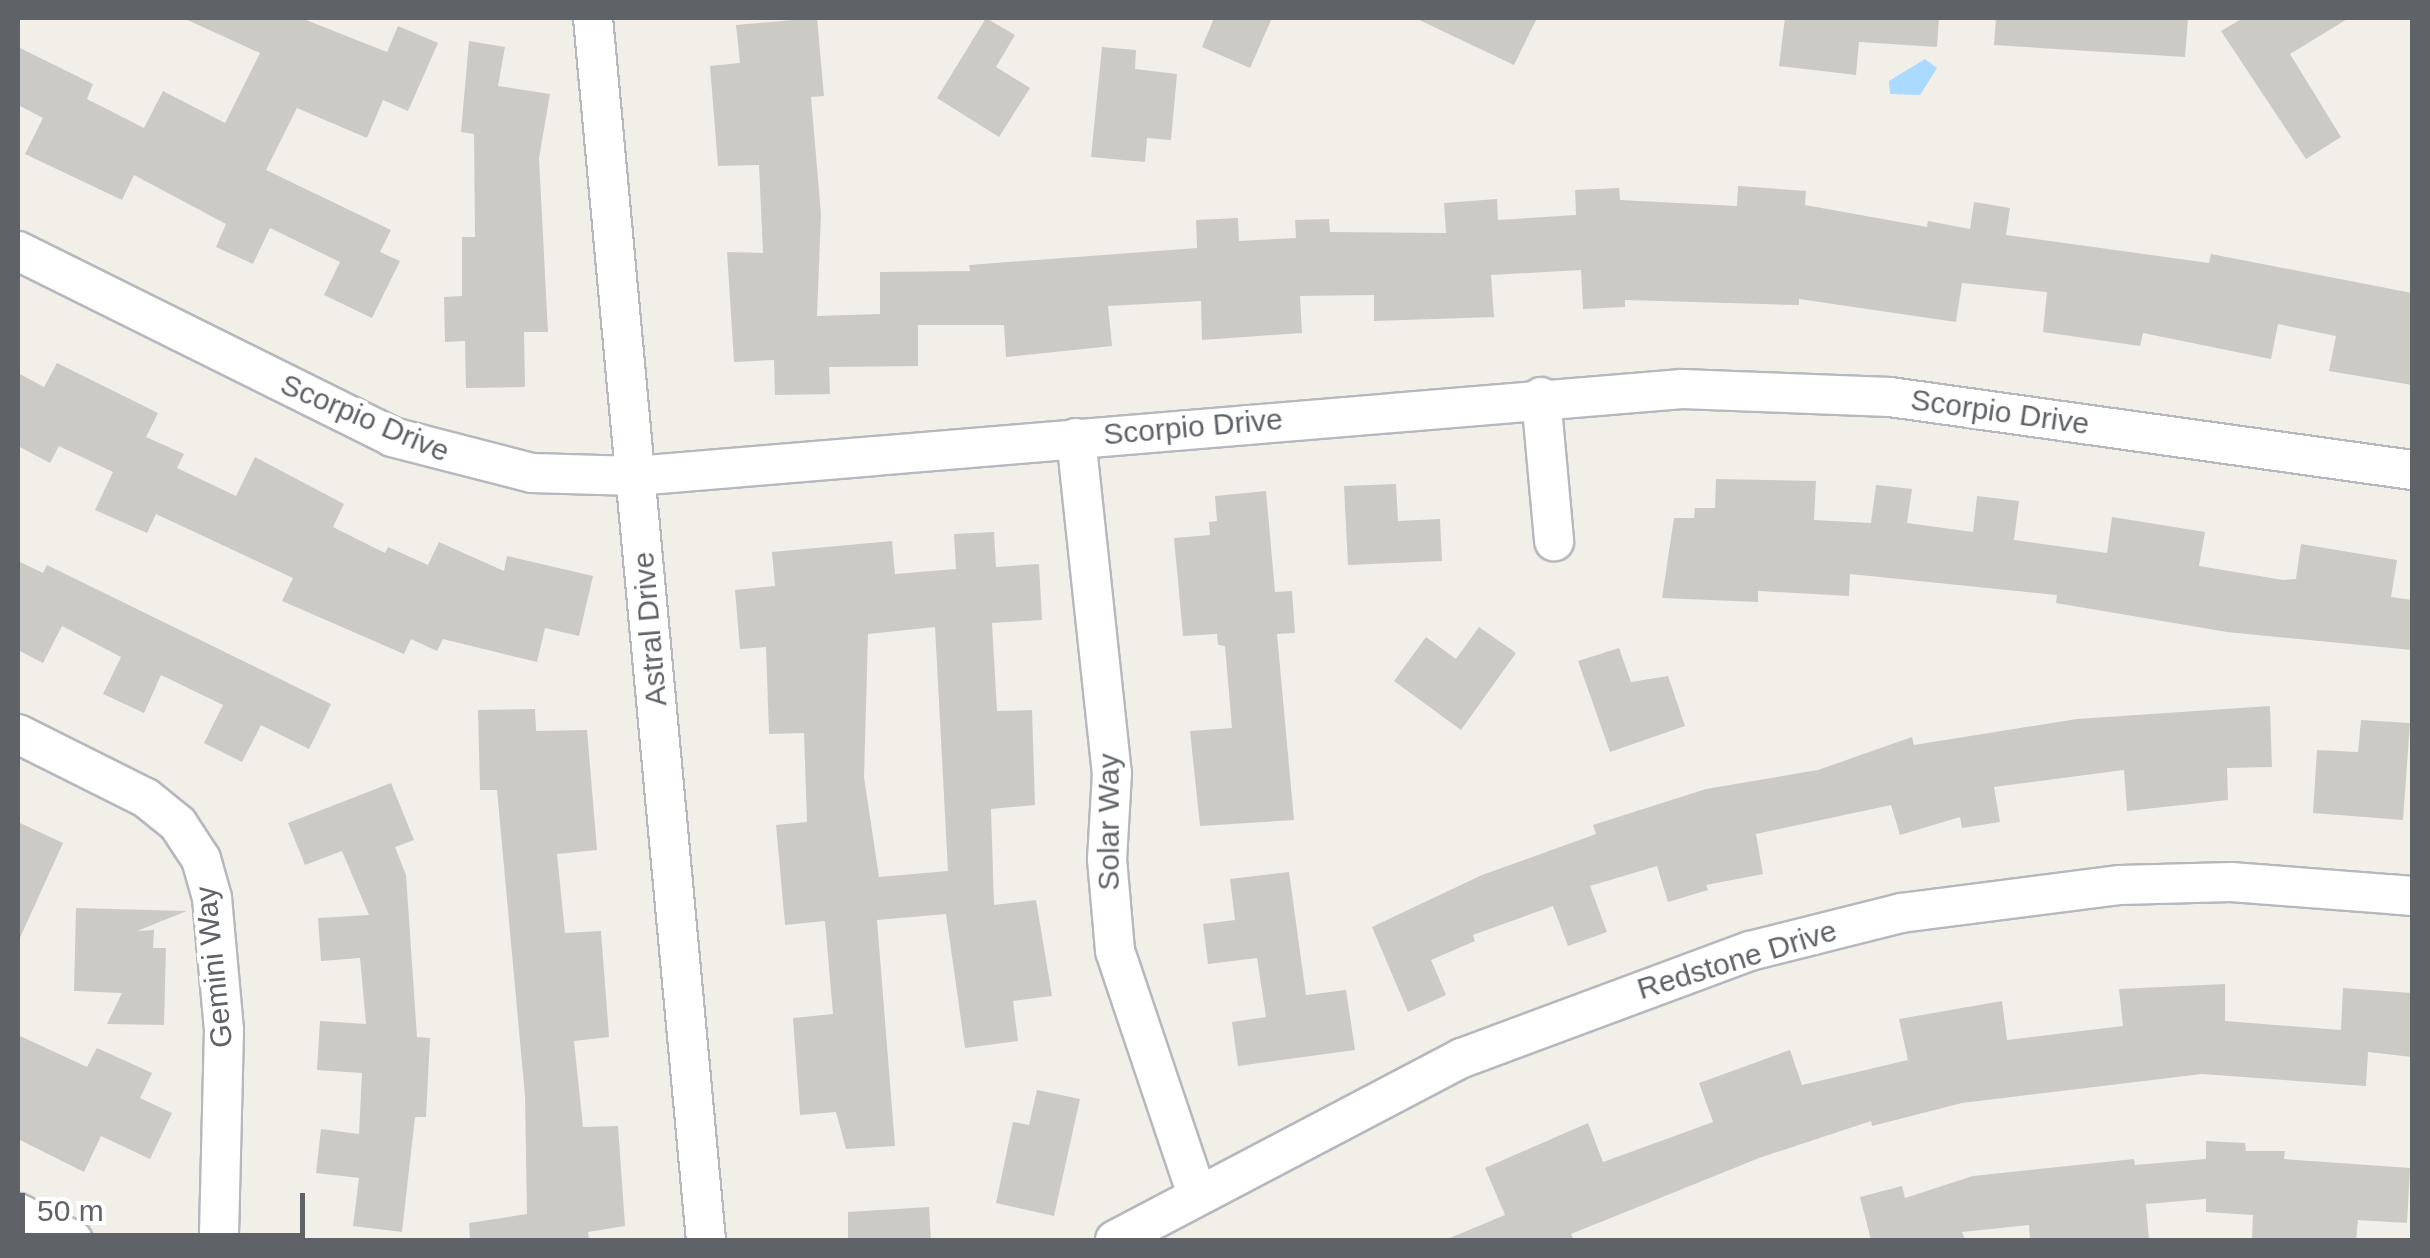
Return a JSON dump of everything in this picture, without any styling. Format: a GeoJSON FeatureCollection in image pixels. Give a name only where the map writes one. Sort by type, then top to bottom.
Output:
{"type":"FeatureCollection","features":[{"type":"Feature","properties":{"kind":"street","name":"Astral Drive"},"geometry":{"type":"LineString","coordinates":[[593,18],[706,1240]]}},
{"type":"Feature","properties":{"kind":"street","name":"Scorpio Drive"},"geometry":{"type":"LineString","coordinates":[[18,250],[392,437],[485,466],[635,476],[1541,397],[1682,390],[1890,398],[2412,470]]}},
{"type":"Feature","properties":{"kind":"street"},"geometry":{"type":"LineString","coordinates":[[1541,397],[1554,541]]}},
{"type":"Feature","properties":{"kind":"street","name":"Solar Way"},"geometry":{"type":"LineString","coordinates":[[1076,438],[1112,772],[1107,859],[1116,952],[1197,1194]]}},
{"type":"Feature","properties":{"kind":"street","name":"Gemini Way"},"geometry":{"type":"LineString","coordinates":[[18,734],[146,798],[178,824],[200,859],[212,898],[224,1030],[220,1240]]}},
{"type":"Feature","properties":{"kind":"street","name":"Redstone Drive"},"geometry":{"type":"LineString","coordinates":[[1115,1240],[1309,1133],[1533,1028],[1676,974],[1901,913],[2120,885],[2231,882],[2412,896]]}},
{"type":"Feature","properties":{"kind":"street"},"geometry":{"type":"LineString","coordinates":[[18,1213],[73,1240]]}},
{"type":"Feature","properties":{"kind":"water"},"geometry":{"type":"Polygon","coordinates":[[[1925,59],[1937,68],[1920,95],[1890,94],[1889,81],[1925,59]]]}},
{"type":"Feature","properties":{"kind":"building"},"geometry":{"type":"Polygon","coordinates":[[[183,18],[301,18],[387,52],[398,26],[438,43],[408,111],[383,100],[367,138],[297,108],[266,170],[391,230],[380,252],[400,261],[372,318],[324,295],[340,262],[270,228],[253,264],[216,247],[226,224],[134,175],[122,200],[25,154],[43,118],[18,105],[18,47],[93,84],[87,99],[144,128],[163,91],[225,123],[260,53],[183,18]]]}},
{"type":"Feature","properties":{"kind":"building"},"geometry":{"type":"Polygon","coordinates":[[[817,18],[824,96],[811,97],[821,214],[817,316],[880,314],[880,272],[970,271],[969,265],[1197,248],[1196,220],[1238,218],[1239,241],[1296,238],[1295,220],[1329,219],[1330,232],[1446,233],[1444,203],[1497,199],[1498,220],[1576,215],[1575,190],[1619,188],[1620,200],[1737,206],[1738,186],[1806,191],[1805,205],[1927,227],[1928,221],[1970,229],[1974,202],[2010,208],[2006,235],[2209,263],[2211,254],[2412,293],[2412,385],[2329,371],[2336,336],[2278,324],[2271,359],[2143,333],[2140,346],[2043,332],[2047,292],[1962,283],[1956,322],[1799,299],[1799,305],[1625,300],[1625,307],[1583,309],[1581,270],[1491,275],[1494,317],[1374,321],[1374,295],[1300,296],[1302,333],[1202,340],[1201,301],[1108,306],[1112,346],[1006,357],[1004,325],[918,325],[918,366],[829,367],[830,394],[775,395],[774,360],[734,362],[727,252],[763,253],[759,165],[718,166],[710,66],[740,63],[736,25],[817,18]]]}},
{"type":"Feature","properties":{"kind":"building"},"geometry":{"type":"Polygon","coordinates":[[[986,18],[1015,35],[996,67],[1030,88],[999,137],[937,98],[986,18]]]}},
{"type":"Feature","properties":{"kind":"building"},"geometry":{"type":"Polygon","coordinates":[[[1214,18],[1272,18],[1250,68],[1202,47],[1214,18]]]}},
{"type":"Feature","properties":{"kind":"building"},"geometry":{"type":"Polygon","coordinates":[[[1415,18],[1537,18],[1514,65],[1415,18]]]}},
{"type":"Feature","properties":{"kind":"building"},"geometry":{"type":"Polygon","coordinates":[[[1785,18],[1939,18],[1937,47],[1859,42],[1856,75],[1779,66],[1785,18]]]}},
{"type":"Feature","properties":{"kind":"building"},"geometry":{"type":"Polygon","coordinates":[[[1996,18],[2188,18],[2185,57],[1994,45],[1996,18]]]}},
{"type":"Feature","properties":{"kind":"building"},"geometry":{"type":"Polygon","coordinates":[[[2243,18],[2349,18],[2290,54],[2341,137],[2306,159],[2221,31],[2243,18]]]}},
{"type":"Feature","properties":{"kind":"building"},"geometry":{"type":"Polygon","coordinates":[[[469,41],[505,47],[498,86],[550,94],[539,158],[548,332],[524,332],[525,387],[466,388],[465,341],[445,342],[444,297],[462,296],[462,237],[475,237],[474,134],[461,132],[469,41]]]}},
{"type":"Feature","properties":{"kind":"building"},"geometry":{"type":"Polygon","coordinates":[[[1102,47],[1136,50],[1135,69],[1177,74],[1171,140],[1147,138],[1145,162],[1091,157],[1102,47]]]}},
{"type":"Feature","properties":{"kind":"building"},"geometry":{"type":"Polygon","coordinates":[[[57,363],[158,413],[146,437],[184,454],[177,468],[236,496],[255,457],[344,504],[333,527],[385,553],[388,547],[428,565],[439,542],[504,571],[507,556],[593,576],[579,636],[545,628],[537,662],[443,639],[437,651],[411,639],[404,654],[282,601],[293,578],[156,514],[147,533],[95,510],[113,472],[59,446],[50,463],[18,446],[18,373],[44,387],[57,363]]]}},
{"type":"Feature","properties":{"kind":"building"},"geometry":{"type":"Polygon","coordinates":[[[1716,479],[1816,481],[1814,520],[1871,523],[1876,485],[1912,489],[1907,523],[1973,532],[1977,496],[2019,501],[2014,540],[2107,553],[2112,517],[2205,532],[2199,566],[2283,580],[2296,579],[2301,544],[2397,560],[2391,597],[2412,600],[2412,650],[2227,632],[2056,603],[2057,595],[1850,574],[1849,596],[1758,591],[1758,602],[1662,598],[1674,518],[1694,518],[1695,508],[1715,508],[1716,479]]]}},
{"type":"Feature","properties":{"kind":"building"},"geometry":{"type":"Polygon","coordinates":[[[1396,484],[1398,521],[1440,519],[1442,561],[1348,565],[1344,486],[1396,484]]]}},
{"type":"Feature","properties":{"kind":"building"},"geometry":{"type":"Polygon","coordinates":[[[1266,491],[1275,592],[1292,591],[1295,633],[1277,634],[1294,820],[1200,826],[1190,731],[1232,728],[1225,646],[1218,645],[1217,634],[1183,636],[1174,538],[1210,535],[1209,522],[1217,521],[1215,496],[1266,491]]]}},
{"type":"Feature","properties":{"kind":"building"},"geometry":{"type":"Polygon","coordinates":[[[994,532],[996,567],[1039,564],[1042,620],[992,623],[997,711],[1032,710],[1035,805],[991,809],[994,905],[1036,900],[1052,996],[1013,1001],[1018,1041],[965,1048],[946,914],[877,920],[895,1146],[846,1149],[836,1112],[800,1115],[793,1018],[833,1014],[825,921],[785,925],[776,825],[807,822],[804,733],[769,734],[766,647],[740,649],[735,590],[775,586],[772,552],[892,541],[895,574],[956,569],[954,534],[994,532]],[[935,627],[868,634],[864,777],[879,877],[948,871],[935,627]]]}},
{"type":"Feature","properties":{"kind":"building"},"geometry":{"type":"Polygon","coordinates":[[[18,561],[43,573],[47,565],[331,704],[309,749],[261,725],[242,762],[204,743],[223,705],[161,675],[144,713],[103,694],[121,657],[62,626],[43,663],[18,650],[18,561]]]}},
{"type":"Feature","properties":{"kind":"building"},"geometry":{"type":"Polygon","coordinates":[[[1479,627],[1516,653],[1461,730],[1394,681],[1426,637],[1456,659],[1479,627]]]}},
{"type":"Feature","properties":{"kind":"building"},"geometry":{"type":"Polygon","coordinates":[[[1619,648],[1631,682],[1668,676],[1685,726],[1610,752],[1578,661],[1619,648]]]}},
{"type":"Feature","properties":{"kind":"building"},"geometry":{"type":"Polygon","coordinates":[[[2270,706],[2272,767],[2227,768],[2228,800],[2127,811],[2124,770],[1994,787],[2000,822],[1962,828],[1960,817],[1900,835],[1891,805],[1756,834],[1763,874],[1706,885],[1708,890],[1668,902],[1657,866],[1590,886],[1607,932],[1568,946],[1553,906],[1473,935],[1475,941],[1431,960],[1446,995],[1408,1012],[1372,927],[1482,875],[1596,834],[1593,825],[1706,789],[1818,770],[1912,737],[1914,745],[2077,719],[2270,706]]]}},
{"type":"Feature","properties":{"kind":"building"},"geometry":{"type":"Polygon","coordinates":[[[535,709],[536,731],[587,730],[597,850],[557,854],[565,933],[601,931],[609,1037],[574,1041],[583,1127],[618,1126],[625,1226],[588,1232],[589,1240],[470,1240],[469,1223],[527,1214],[525,1096],[497,790],[480,790],[478,710],[535,709]]]}},
{"type":"Feature","properties":{"kind":"building"},"geometry":{"type":"Polygon","coordinates":[[[2361,720],[2410,723],[2403,820],[2313,813],[2317,750],[2358,752],[2361,720]]]}},
{"type":"Feature","properties":{"kind":"building"},"geometry":{"type":"Polygon","coordinates":[[[391,783],[414,840],[395,847],[406,875],[417,1037],[430,1038],[426,1117],[415,1117],[402,1232],[353,1226],[359,1178],[316,1173],[321,1129],[359,1134],[362,1073],[317,1070],[320,1021],[366,1024],[360,958],[321,961],[318,918],[369,915],[342,851],[305,865],[288,823],[391,783]]]}},
{"type":"Feature","properties":{"kind":"building"},"geometry":{"type":"Polygon","coordinates":[[[18,822],[63,843],[18,942],[18,822]]]}},
{"type":"Feature","properties":{"kind":"building"},"geometry":{"type":"Polygon","coordinates":[[[1289,872],[1306,995],[1346,990],[1355,1050],[1238,1066],[1232,1022],[1266,1017],[1257,958],[1208,964],[1203,924],[1235,920],[1230,879],[1289,872]]]}},
{"type":"Feature","properties":{"kind":"building"},"geometry":{"type":"Polygon","coordinates":[[[76,908],[187,911],[137,931],[154,930],[153,948],[166,948],[164,1025],[107,1024],[122,993],[74,991],[76,908]]]}},
{"type":"Feature","properties":{"kind":"building"},"geometry":{"type":"Polygon","coordinates":[[[2225,984],[2225,1021],[2341,1030],[2343,988],[2412,993],[2412,1057],[2368,1052],[2366,1086],[2202,1074],[1962,1103],[1872,1126],[1871,1121],[1759,1158],[1571,1234],[1574,1240],[1445,1240],[1505,1215],[1485,1168],[1588,1123],[1603,1162],[1713,1122],[1699,1083],[1790,1050],[1802,1085],[1908,1060],[1899,1019],[2002,1001],[2007,1040],[2123,1026],[2119,989],[2225,984]]]}},
{"type":"Feature","properties":{"kind":"building"},"geometry":{"type":"Polygon","coordinates":[[[18,1035],[87,1067],[97,1048],[152,1073],[140,1098],[172,1113],[150,1159],[101,1136],[84,1172],[18,1139],[18,1035]]]}},
{"type":"Feature","properties":{"kind":"building"},"geometry":{"type":"Polygon","coordinates":[[[1037,1090],[1080,1099],[1054,1216],[996,1203],[1013,1122],[1029,1125],[1037,1090]]]}},
{"type":"Feature","properties":{"kind":"building"},"geometry":{"type":"Polygon","coordinates":[[[2206,1141],[2245,1143],[2246,1151],[2285,1151],[2284,1159],[2410,1168],[2407,1223],[2358,1220],[2356,1240],[2252,1240],[2253,1215],[2206,1212],[2206,1199],[2146,1204],[2149,1240],[2030,1240],[2029,1225],[1962,1232],[1965,1240],[1871,1240],[1860,1197],[1902,1186],[1905,1198],[1973,1176],[2134,1159],[2135,1165],[2206,1159],[2206,1141]]]}},
{"type":"Feature","properties":{"kind":"building"},"geometry":{"type":"Polygon","coordinates":[[[929,1207],[931,1240],[848,1240],[848,1212],[929,1207]]]}}]}
